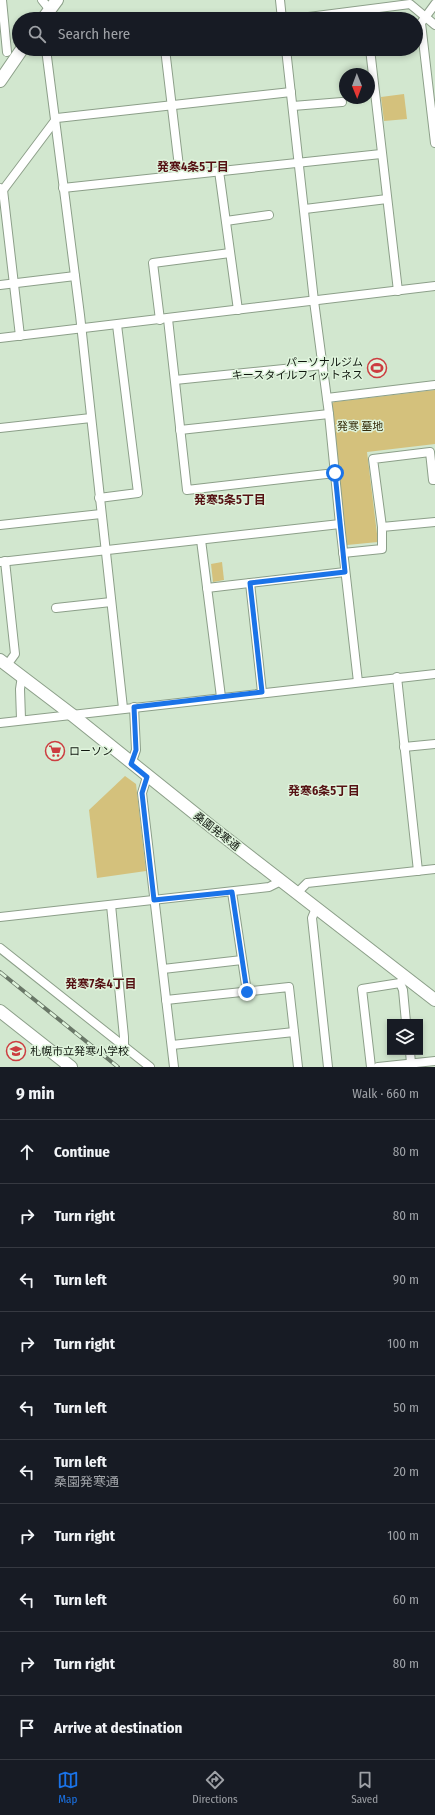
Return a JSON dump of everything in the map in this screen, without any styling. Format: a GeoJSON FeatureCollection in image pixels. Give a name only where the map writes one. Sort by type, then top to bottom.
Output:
{"type":"FeatureCollection","features":[{"type":"Feature","properties":{"kind":"street"},"geometry":{"type":"LineString","coordinates":[[0,81],[7,54],[2,0]]}},
{"type":"Feature","properties":{"kind":"street"},"geometry":{"type":"LineString","coordinates":[[280,0],[281,12]]}},
{"type":"Feature","properties":{"kind":"street"},"geometry":{"type":"LineString","coordinates":[[350,12],[410,4],[419,12]]}},
{"type":"Feature","properties":{"kind":"street"},"geometry":{"type":"LineString","coordinates":[[423,20],[435,4]]}},
{"type":"Feature","properties":{"kind":"street"},"geometry":{"type":"LineString","coordinates":[[425,18],[435,25]]}},
{"type":"Feature","properties":{"kind":"street"},"geometry":{"type":"LineString","coordinates":[[423,40],[435,143]]}},
{"type":"Feature","properties":{"kind":"street"},"geometry":{"type":"LineString","coordinates":[[47,56],[54,122],[82,329],[99,498],[123,708]]}},
{"type":"Feature","properties":{"kind":"street"},"geometry":{"type":"LineString","coordinates":[[167,56],[180,175]]}},
{"type":"Feature","properties":{"kind":"street"},"geometry":{"type":"LineString","coordinates":[[287,56],[305,209],[314,301],[329,414],[358,682]]}},
{"type":"Feature","properties":{"kind":"street"},"geometry":{"type":"LineString","coordinates":[[371,56],[398,291]]}},
{"type":"Feature","properties":{"kind":"street"},"geometry":{"type":"LineString","coordinates":[[20,336],[2,189],[57,118],[291,92]]}},
{"type":"Feature","properties":{"kind":"street"},"geometry":{"type":"LineString","coordinates":[[293,106],[339,102]]}},
{"type":"Feature","properties":{"kind":"street"},"geometry":{"type":"LineString","coordinates":[[63,188],[381,154]]}},
{"type":"Feature","properties":{"kind":"street"},"geometry":{"type":"LineString","coordinates":[[219,171],[238,310]]}},
{"type":"Feature","properties":{"kind":"street"},"geometry":{"type":"LineString","coordinates":[[305,209],[387,199]]}},
{"type":"Feature","properties":{"kind":"street"},"geometry":{"type":"LineString","coordinates":[[226,221],[269,215]]}},
{"type":"Feature","properties":{"kind":"street"},"geometry":{"type":"LineString","coordinates":[[230,253],[153,263],[175,380],[187,490],[335,473]]}},
{"type":"Feature","properties":{"kind":"street"},"geometry":{"type":"LineString","coordinates":[[0,284],[75,276]]}},
{"type":"Feature","properties":{"kind":"street"},"geometry":{"type":"LineString","coordinates":[[0,338],[164,320],[435,286]]}},
{"type":"Feature","properties":{"kind":"street"},"geometry":{"type":"LineString","coordinates":[[99,498],[138,493],[117,325]]}},
{"type":"Feature","properties":{"kind":"street"},"geometry":{"type":"LineString","coordinates":[[175,380],[323,365]]}},
{"type":"Feature","properties":{"kind":"street"},"geometry":{"type":"LineString","coordinates":[[327,398],[435,386]]}},
{"type":"Feature","properties":{"kind":"street"},"geometry":{"type":"LineString","coordinates":[[180,430],[329,414]]}},
{"type":"Feature","properties":{"kind":"street"},"geometry":{"type":"LineString","coordinates":[[0,428],[91,418]]}},
{"type":"Feature","properties":{"kind":"street"},"geometry":{"type":"LineString","coordinates":[[343,553],[382,549],[382,527],[373,459],[430,452],[433,480],[435,480]]}},
{"type":"Feature","properties":{"kind":"street"},"geometry":{"type":"LineString","coordinates":[[0,525],[101,514]]}},
{"type":"Feature","properties":{"kind":"street"},"geometry":{"type":"LineString","coordinates":[[382,527],[435,522]]}},
{"type":"Feature","properties":{"kind":"street"},"geometry":{"type":"LineString","coordinates":[[4,662],[15,654],[2,561],[340,524]]}},
{"type":"Feature","properties":{"kind":"street"},"geometry":{"type":"LineString","coordinates":[[201,540],[221,697]]}},
{"type":"Feature","properties":{"kind":"street"},"geometry":{"type":"LineString","coordinates":[[208,588],[345,572]]}},
{"type":"Feature","properties":{"kind":"street"},"geometry":{"type":"LineString","coordinates":[[250,583],[262,692]]}},
{"type":"Feature","properties":{"kind":"street"},"geometry":{"type":"LineString","coordinates":[[56,608],[111,602]]}},
{"type":"Feature","properties":{"kind":"street","name":"桑園発寒通"},"geometry":{"type":"LineString","coordinates":[[4,662],[71,714],[147,777],[316,908],[402,980],[435,1000]]}},
{"type":"Feature","properties":{"kind":"street"},"geometry":{"type":"LineString","coordinates":[[0,722],[435,674]]}},
{"type":"Feature","properties":{"kind":"street"},"geometry":{"type":"LineString","coordinates":[[22,676],[20,689],[22,719]]}},
{"type":"Feature","properties":{"kind":"street"},"geometry":{"type":"LineString","coordinates":[[398,677],[404,747],[418,871]]}},
{"type":"Feature","properties":{"kind":"street"},"geometry":{"type":"LineString","coordinates":[[131,764],[136,750],[134,707]]}},
{"type":"Feature","properties":{"kind":"street"},"geometry":{"type":"LineString","coordinates":[[404,747],[435,744]]}},
{"type":"Feature","properties":{"kind":"street"},"geometry":{"type":"LineString","coordinates":[[147,777],[142,793],[174,1067]]}},
{"type":"Feature","properties":{"kind":"street"},"geometry":{"type":"LineString","coordinates":[[297,893],[307,884],[435,869]]}},
{"type":"Feature","properties":{"kind":"street"},"geometry":{"type":"LineString","coordinates":[[0,917],[232,892],[269,887],[281,881]]}},
{"type":"Feature","properties":{"kind":"street"},"geometry":{"type":"LineString","coordinates":[[232,892],[247,992]]}},
{"type":"Feature","properties":{"kind":"street"},"geometry":{"type":"LineString","coordinates":[[111,905],[124,1045]]}},
{"type":"Feature","properties":{"kind":"street"},"geometry":{"type":"LineString","coordinates":[[316,908],[312,918],[328,1067]]}},
{"type":"Feature","properties":{"kind":"street"},"geometry":{"type":"LineString","coordinates":[[0,948],[150,1067]]}},
{"type":"Feature","properties":{"kind":"street"},"geometry":{"type":"LineString","coordinates":[[163,969],[242,960]]}},
{"type":"Feature","properties":{"kind":"street"},"geometry":{"type":"LineString","coordinates":[[371,1067],[362,988],[402,980],[406,1019]]}},
{"type":"Feature","properties":{"kind":"street"},"geometry":{"type":"LineString","coordinates":[[166,1000],[289,987],[298,1067]]}},
{"type":"Feature","properties":{"kind":"street"},"geometry":{"type":"LineString","coordinates":[[0,1010],[71,1067]]}},
{"type":"Feature","properties":{"kind":"street"},"geometry":{"type":"LineString","coordinates":[[172,1045],[294,1032]]}},
{"type":"Feature","properties":{"kind":"street"},"geometry":{"type":"LineString","coordinates":[[410,1055],[411,1063]]}},
{"type":"Feature","properties":{"kind":"street"},"geometry":{"type":"LineString","coordinates":[[378,1067],[435,1061]]}},
{"type":"Feature","properties":{"kind":"green space"},"geometry":{"type":"Polygon","coordinates":[[[404,94],[407,119],[384,121],[381,97],[404,94]]]}},
{"type":"Feature","properties":{"kind":"green space","name":"発寒 墓地"},"geometry":{"type":"Polygon","coordinates":[[[435,390],[435,444],[367,452],[378,542],[347,545],[330,405],[334,402],[435,390]]]}},
{"type":"Feature","properties":{"kind":"green space"},"geometry":{"type":"Polygon","coordinates":[[[222,562],[224,580],[213,582],[211,564],[222,562]]]}},
{"type":"Feature","properties":{"kind":"green space"},"geometry":{"type":"Polygon","coordinates":[[[125,776],[136,784],[146,871],[97,878],[89,810],[125,776]]]}},
{"type":"Feature","properties":{"kind":"railway"},"geometry":{"type":"LineString","coordinates":[[0,972],[118,1067]]}},
{"type":"Feature","properties":{"kind":"place","name":"パーソナルジム キースタイルフィットネス"},"geometry":{"type":"Point","coordinates":[377,368]}},
{"type":"Feature","properties":{"kind":"place","name":"ローソン"},"geometry":{"type":"Point","coordinates":[55,751]}},
{"type":"Feature","properties":{"kind":"place","name":"札幌市立発寒小学校"},"geometry":{"type":"Point","coordinates":[16,1051]}},
{"type":"Feature","properties":{"kind":"district","name":"発寒4条5丁目"},"geometry":{"type":"Point","coordinates":[193,167]}},
{"type":"Feature","properties":{"kind":"district","name":"発寒5条5丁目"},"geometry":{"type":"Point","coordinates":[230,500]}},
{"type":"Feature","properties":{"kind":"district","name":"発寒6条5丁目"},"geometry":{"type":"Point","coordinates":[324,791]}},
{"type":"Feature","properties":{"kind":"district","name":"発寒7条4丁目"},"geometry":{"type":"Point","coordinates":[101,984]}},
{"type":"Feature","properties":{"kind":"route"},"geometry":{"type":"LineString","coordinates":[[247,992],[232,892],[154,900],[142,793],[147,777],[131,764],[136,750],[134,707],[262,692],[250,583],[345,572],[335,473]]}}]}
